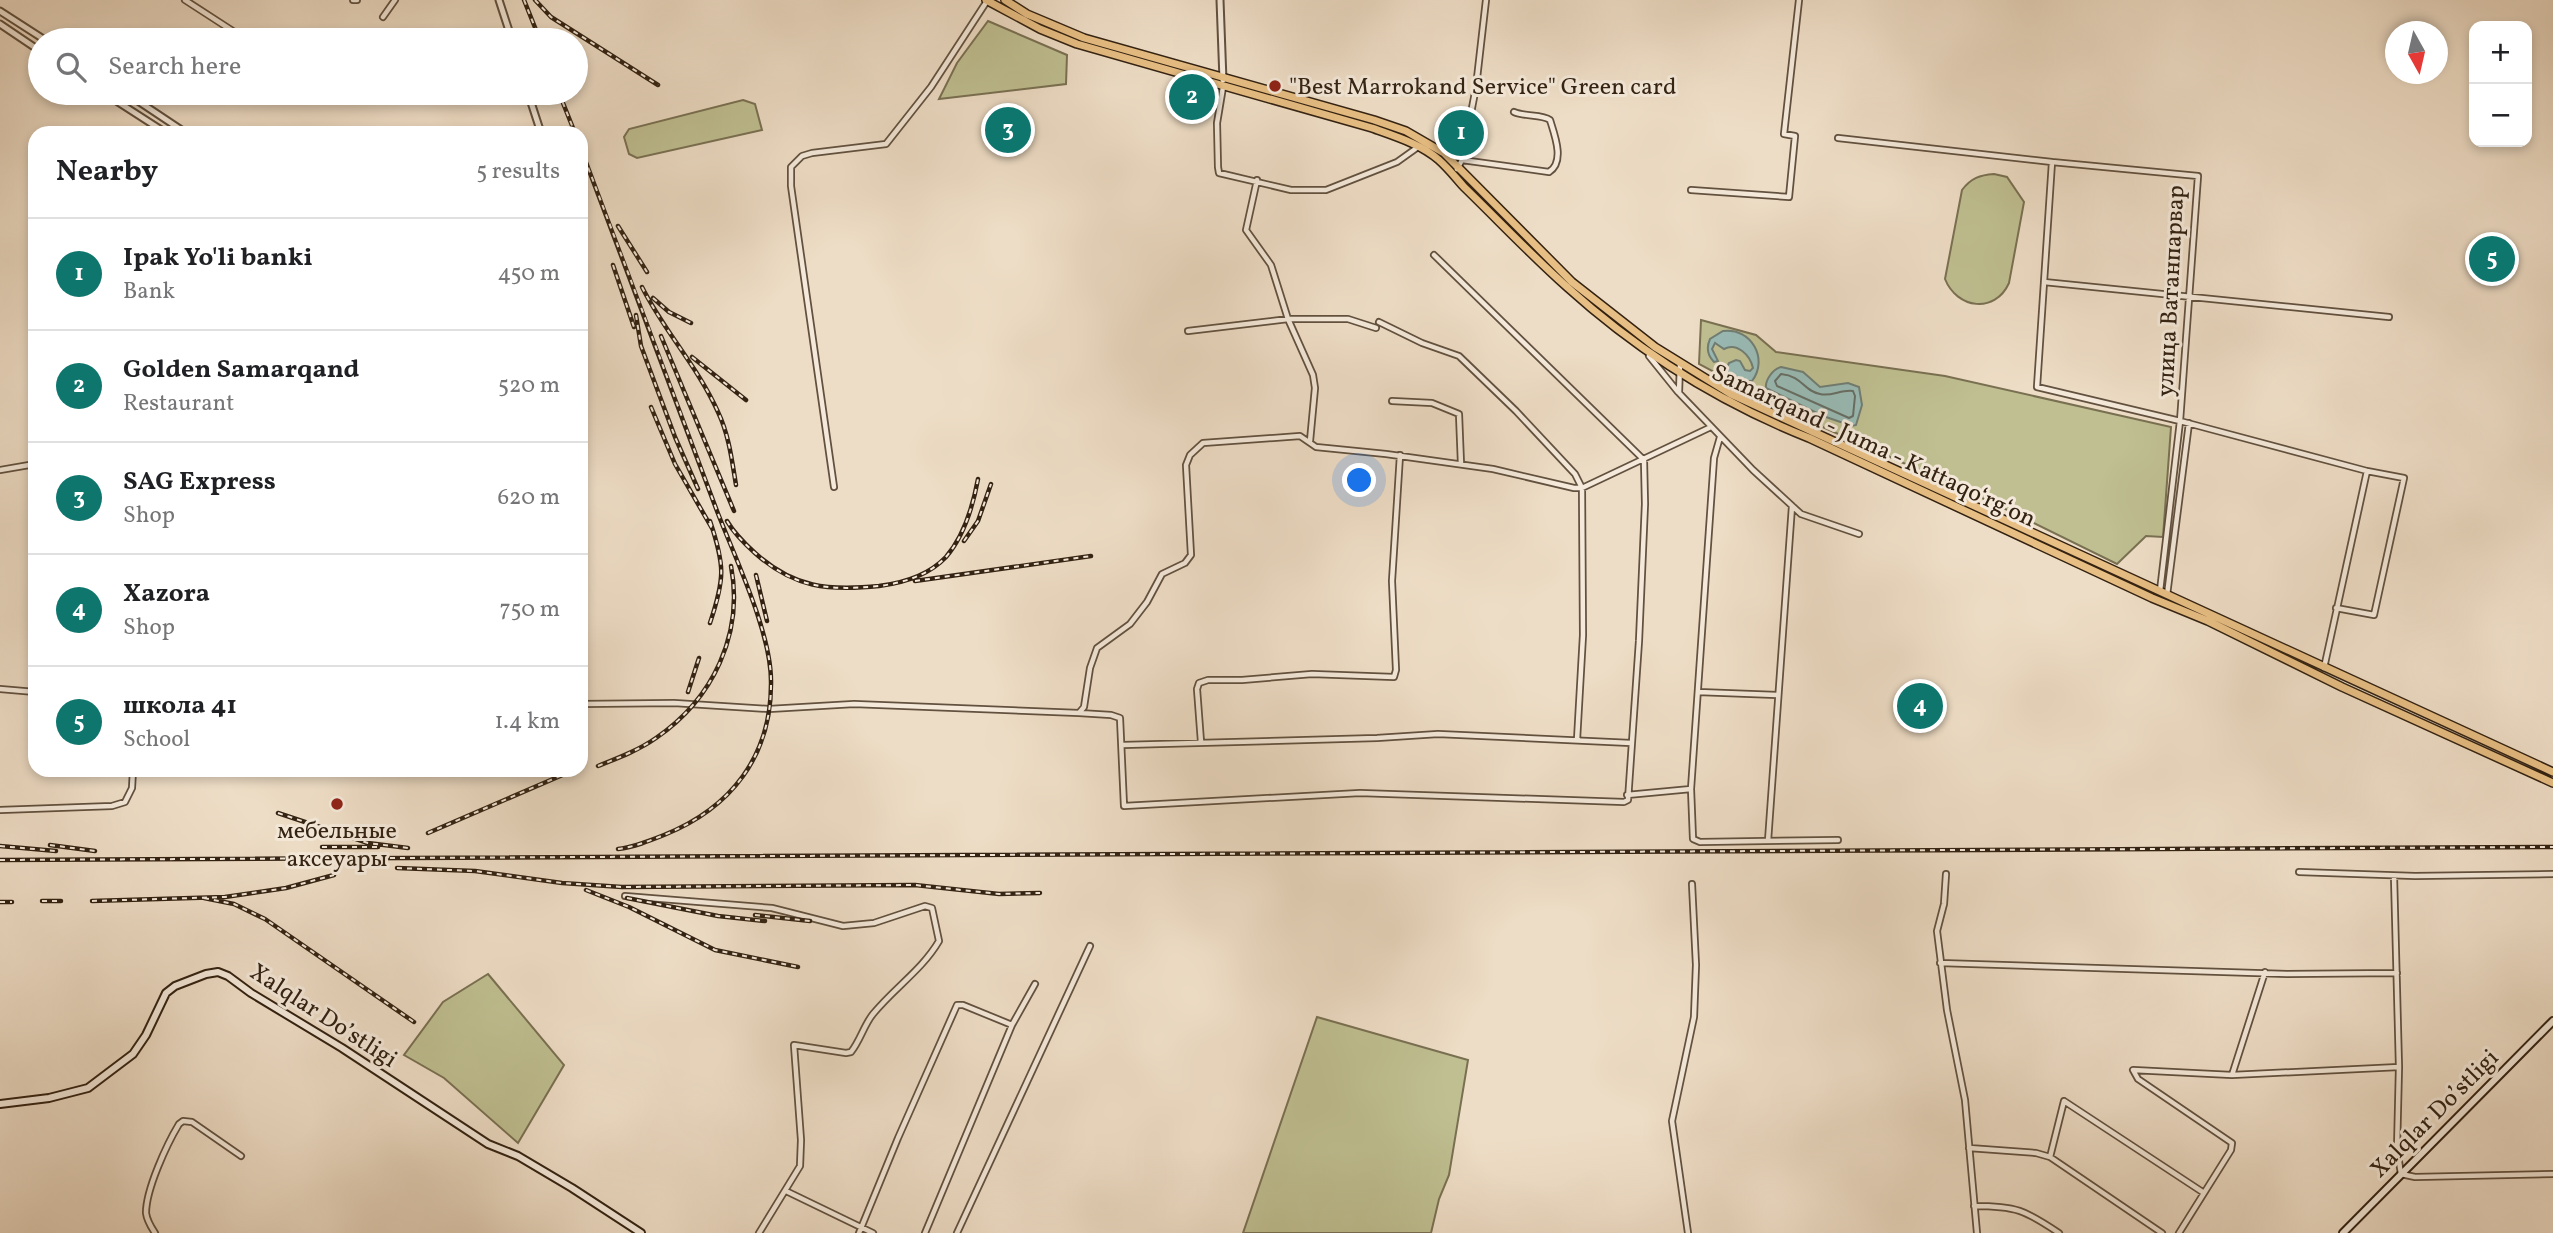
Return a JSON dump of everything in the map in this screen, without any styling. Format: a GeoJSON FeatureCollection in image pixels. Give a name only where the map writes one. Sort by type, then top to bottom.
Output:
{"type":"FeatureCollection","features":[{"type":"Feature","properties":{"kind":"main road","name":"Samarqand - Juma - Kattaqo‘rg‘on"},"geometry":{"type":"LineString","coordinates":[[987,0],[1040,29],[1077,44],[1372,128],[1419,147],[1439,160],[1567,287],[1679,374],[1755,415],[2152,598],[2208,621],[2342,687],[2553,783]]}},
{"type":"Feature","properties":{"kind":"main road","name":"Samarqand - Juma - Kattaqo‘rg‘on"},"geometry":{"type":"LineString","coordinates":[[1004,0],[1084,38],[1398,128],[1429,143],[1460,164],[1572,282],[1680,364],[1758,408],[2553,772]]}},
{"type":"Feature","properties":{"kind":"main road"},"geometry":{"type":"LineString","coordinates":[[2342,687],[2347,678]]}},
{"type":"Feature","properties":{"kind":"main road"},"geometry":{"type":"LineString","coordinates":[[2385,707],[2389,698]]}},
{"type":"Feature","properties":{"kind":"main road","name":"Xalqlar Do’stligi"},"geometry":{"type":"LineString","coordinates":[[0,1104],[49,1098],[88,1088],[133,1054],[146,1035],[166,993],[175,986],[206,974],[222,973],[488,1144],[518,1156],[641,1233]]}},
{"type":"Feature","properties":{"kind":"main road","name":"Xalqlar Do’stligi"},"geometry":{"type":"LineString","coordinates":[[2343,1233],[2553,1021]]}},
{"type":"Feature","properties":{"kind":"street"},"geometry":{"type":"LineString","coordinates":[[185,0],[228,28]]}},
{"type":"Feature","properties":{"kind":"street"},"geometry":{"type":"LineString","coordinates":[[383,17],[395,0]]}},
{"type":"Feature","properties":{"kind":"street"},"geometry":{"type":"LineString","coordinates":[[499,0],[508,28]]}},
{"type":"Feature","properties":{"kind":"street"},"geometry":{"type":"LineString","coordinates":[[834,487],[790,167],[802,156],[812,153],[886,144],[931,87],[987,0]]}},
{"type":"Feature","properties":{"kind":"street"},"geometry":{"type":"LineString","coordinates":[[1220,0],[1223,87],[1217,123],[1218,170],[1224,174],[1292,190],[1326,190],[1386,167],[1419,147]]}},
{"type":"Feature","properties":{"kind":"street"},"geometry":{"type":"LineString","coordinates":[[1452,175],[1460,164],[1475,87],[1486,0]]}},
{"type":"Feature","properties":{"kind":"street"},"geometry":{"type":"LineString","coordinates":[[1691,190],[1789,197],[1794,136],[1784,134],[1799,0]]}},
{"type":"Feature","properties":{"kind":"street"},"geometry":{"type":"LineString","coordinates":[[0,11],[28,29]]}},
{"type":"Feature","properties":{"kind":"street"},"geometry":{"type":"LineString","coordinates":[[0,24],[28,43]]}},
{"type":"Feature","properties":{"kind":"street"},"geometry":{"type":"LineString","coordinates":[[123,105],[155,126]]}},
{"type":"Feature","properties":{"kind":"street"},"geometry":{"type":"LineString","coordinates":[[144,105],[176,126]]}},
{"type":"Feature","properties":{"kind":"street"},"geometry":{"type":"LineString","coordinates":[[532,105],[539,126]]}},
{"type":"Feature","properties":{"kind":"street"},"geometry":{"type":"LineString","coordinates":[[1460,164],[1549,172],[1553,169],[1558,153],[1550,120],[1514,112]]}},
{"type":"Feature","properties":{"kind":"street"},"geometry":{"type":"LineString","coordinates":[[1838,138],[2052,162]]}},
{"type":"Feature","properties":{"kind":"street","name":"улица Ватанпарвар"},"geometry":{"type":"LineString","coordinates":[[2180,421],[2198,176],[2052,162],[2037,387],[2180,421],[2189,423],[2367,471],[2404,478],[2374,615],[2336,608]]}},
{"type":"Feature","properties":{"kind":"street"},"geometry":{"type":"LineString","coordinates":[[1257,180],[1246,230],[1271,265],[1288,319],[1313,375],[1315,388],[1310,441]]}},
{"type":"Feature","properties":{"kind":"street"},"geometry":{"type":"LineString","coordinates":[[588,704],[674,703],[769,709],[854,704],[1111,715],[1121,718],[1124,806],[1360,793],[1624,802],[1628,800],[1645,504],[1643,460],[1434,255]]}},
{"type":"Feature","properties":{"kind":"street"},"geometry":{"type":"LineString","coordinates":[[2044,282],[2389,317]]}},
{"type":"Feature","properties":{"kind":"street"},"geometry":{"type":"LineString","coordinates":[[1188,331],[1288,319],[1348,319],[1376,328]]}},
{"type":"Feature","properties":{"kind":"street"},"geometry":{"type":"LineString","coordinates":[[1379,322],[1422,343],[1459,356],[1575,474],[1582,488],[1583,635],[1577,740]]}},
{"type":"Feature","properties":{"kind":"street"},"geometry":{"type":"LineString","coordinates":[[1644,349],[1711,428],[1801,514],[1859,534]]}},
{"type":"Feature","properties":{"kind":"street"},"geometry":{"type":"LineString","coordinates":[[1679,393],[1680,364]]}},
{"type":"Feature","properties":{"kind":"street"},"geometry":{"type":"LineString","coordinates":[[1392,401],[1432,403],[1459,414],[1461,464]]}},
{"type":"Feature","properties":{"kind":"street"},"geometry":{"type":"LineString","coordinates":[[2164,594],[2180,421]]}},
{"type":"Feature","properties":{"kind":"street"},"geometry":{"type":"LineString","coordinates":[[2164,594],[2189,423]]}},
{"type":"Feature","properties":{"kind":"street"},"geometry":{"type":"LineString","coordinates":[[1079,713],[1084,707],[1090,668],[1097,648],[1130,624],[1147,602],[1162,574],[1185,563],[1191,555],[1186,465],[1189,455],[1203,443],[1300,436],[1316,447],[1461,464],[1582,488],[1711,428]]}},
{"type":"Feature","properties":{"kind":"street"},"geometry":{"type":"LineString","coordinates":[[1720,437],[1714,458],[1691,789],[1693,839],[1700,842],[1838,840]]}},
{"type":"Feature","properties":{"kind":"street"},"geometry":{"type":"LineString","coordinates":[[1201,742],[1197,689],[1199,683],[1208,680],[1312,674],[1394,677],[1396,670],[1392,581],[1400,455]]}},
{"type":"Feature","properties":{"kind":"street"},"geometry":{"type":"LineString","coordinates":[[0,470],[28,465]]}},
{"type":"Feature","properties":{"kind":"street"},"geometry":{"type":"LineString","coordinates":[[2324,668],[2367,471]]}},
{"type":"Feature","properties":{"kind":"street"},"geometry":{"type":"LineString","coordinates":[[1768,841],[1792,506]]}},
{"type":"Feature","properties":{"kind":"street"},"geometry":{"type":"LineString","coordinates":[[0,689],[28,691]]}},
{"type":"Feature","properties":{"kind":"street"},"geometry":{"type":"LineString","coordinates":[[1698,692],[1777,695]]}},
{"type":"Feature","properties":{"kind":"street"},"geometry":{"type":"LineString","coordinates":[[1123,745],[1438,734],[1631,743]]}},
{"type":"Feature","properties":{"kind":"street"},"geometry":{"type":"LineString","coordinates":[[0,810],[112,806],[125,802],[132,788],[133,777]]}},
{"type":"Feature","properties":{"kind":"street"},"geometry":{"type":"LineString","coordinates":[[1627,796],[1691,789]]}},
{"type":"Feature","properties":{"kind":"street"},"geometry":{"type":"LineString","coordinates":[[2299,872],[2394,876],[2553,874]]}},
{"type":"Feature","properties":{"kind":"street"},"geometry":{"type":"LineString","coordinates":[[1946,874],[1944,904],[1937,930],[1947,1010],[1965,1100],[1977,1233]]}},
{"type":"Feature","properties":{"kind":"street"},"geometry":{"type":"LineString","coordinates":[[2394,876],[2399,1067],[2397,1149],[2401,1174],[2415,1177],[2553,1174]]}},
{"type":"Feature","properties":{"kind":"street"},"geometry":{"type":"LineString","coordinates":[[1688,1233],[1672,1121],[1694,1017],[1696,965],[1692,884]]}},
{"type":"Feature","properties":{"kind":"street"},"geometry":{"type":"LineString","coordinates":[[625,896],[772,908],[843,926],[874,923],[925,906],[932,908],[939,941],[924,963],[875,1012],[864,1026],[851,1052],[794,1045],[801,1140],[800,1166],[759,1233]]}},
{"type":"Feature","properties":{"kind":"street"},"geometry":{"type":"LineString","coordinates":[[957,1233],[1090,946]]}},
{"type":"Feature","properties":{"kind":"street"},"geometry":{"type":"LineString","coordinates":[[1940,963],[2265,972],[2287,975],[2397,973]]}},
{"type":"Feature","properties":{"kind":"street"},"geometry":{"type":"LineString","coordinates":[[2232,1075],[2265,972]]}},
{"type":"Feature","properties":{"kind":"street"},"geometry":{"type":"LineString","coordinates":[[925,1233],[1012,1026],[1035,984]]}},
{"type":"Feature","properties":{"kind":"street"},"geometry":{"type":"LineString","coordinates":[[860,1230],[957,1005],[1012,1026]]}},
{"type":"Feature","properties":{"kind":"street"},"geometry":{"type":"LineString","coordinates":[[2182,1232],[2231,1150],[2232,1143],[2138,1079],[2133,1070],[2232,1075],[2399,1067]]}},
{"type":"Feature","properties":{"kind":"street"},"geometry":{"type":"LineString","coordinates":[[2050,1157],[2064,1101],[2204,1193]]}},
{"type":"Feature","properties":{"kind":"street"},"geometry":{"type":"LineString","coordinates":[[155,1233],[148,1222],[148,1203],[163,1158],[179,1124],[183,1121],[192,1122],[241,1156]]}},
{"type":"Feature","properties":{"kind":"street"},"geometry":{"type":"LineString","coordinates":[[1969,1147],[2036,1153],[2050,1157],[2162,1233]]}},
{"type":"Feature","properties":{"kind":"street"},"geometry":{"type":"LineString","coordinates":[[786,1191],[860,1230],[873,1233]]}},
{"type":"Feature","properties":{"kind":"street"},"geometry":{"type":"LineString","coordinates":[[1974,1206],[2018,1209],[2029,1213],[2059,1233]]}},
{"type":"Feature","properties":{"kind":"green space"},"geometry":{"type":"Polygon","coordinates":[[[988,21],[1067,55],[1066,84],[939,99],[957,63],[988,21]]]}},
{"type":"Feature","properties":{"kind":"green space"},"geometry":{"type":"Polygon","coordinates":[[[743,100],[755,104],[762,130],[637,158],[629,154],[624,137],[629,129],[743,100]]]}},
{"type":"Feature","properties":{"kind":"green space"},"geometry":{"type":"Polygon","coordinates":[[[1994,174],[2007,177],[2024,202],[2009,283],[1995,300],[1976,304],[1958,297],[1945,279],[1962,190],[1976,178],[1994,174]]]}},
{"type":"Feature","properties":{"kind":"green space"},"geometry":{"type":"Polygon","coordinates":[[[1701,320],[1756,335],[1776,352],[1945,376],[2171,427],[2163,537],[2146,536],[2117,564],[1993,503],[1789,412],[1699,364],[1701,320]]]}},
{"type":"Feature","properties":{"kind":"green space"},"geometry":{"type":"Polygon","coordinates":[[[488,974],[564,1065],[518,1143],[444,1078],[404,1055],[443,1002],[488,974]]]}},
{"type":"Feature","properties":{"kind":"green space"},"geometry":{"type":"Polygon","coordinates":[[[1317,1017],[1468,1060],[1449,1175],[1439,1199],[1431,1233],[1243,1233],[1317,1017]]]}},
{"type":"Feature","properties":{"kind":"water"},"geometry":{"type":"Polygon","coordinates":[[[1723,331],[1742,334],[1754,346],[1759,363],[1752,381],[1745,381],[1725,371],[1729,363],[1736,360],[1740,361],[1745,370],[1750,371],[1753,368],[1746,354],[1738,349],[1724,349],[1715,343],[1712,349],[1718,361],[1714,362],[1710,357],[1710,339],[1723,331]]]}},
{"type":"Feature","properties":{"kind":"water"},"geometry":{"type":"Polygon","coordinates":[[[1781,367],[1803,372],[1820,387],[1848,383],[1859,387],[1862,405],[1856,425],[1823,416],[1766,388],[1770,375],[1781,367]]]}},
{"type":"Feature","properties":{"kind":"railway"},"geometry":{"type":"LineString","coordinates":[[524,0],[535,28]]}},
{"type":"Feature","properties":{"kind":"railway"},"geometry":{"type":"LineString","coordinates":[[535,0],[551,17],[568,28]]}},
{"type":"Feature","properties":{"kind":"railway"},"geometry":{"type":"LineString","coordinates":[[588,41],[658,85]]}},
{"type":"Feature","properties":{"kind":"railway"},"geometry":{"type":"LineString","coordinates":[[564,105],[572,126]]}},
{"type":"Feature","properties":{"kind":"railway"},"geometry":{"type":"LineString","coordinates":[[588,168],[751,595],[765,640],[771,681],[764,733],[755,756],[728,794],[688,824],[647,842],[618,849]]}},
{"type":"Feature","properties":{"kind":"railway"},"geometry":{"type":"LineString","coordinates":[[618,226],[647,272]]}},
{"type":"Feature","properties":{"kind":"railway"},"geometry":{"type":"LineString","coordinates":[[613,265],[634,327]]}},
{"type":"Feature","properties":{"kind":"railway"},"geometry":{"type":"LineString","coordinates":[[642,287],[718,412],[727,439],[736,485]]}},
{"type":"Feature","properties":{"kind":"railway"},"geometry":{"type":"LineString","coordinates":[[653,298],[669,312],[691,323]]}},
{"type":"Feature","properties":{"kind":"railway"},"geometry":{"type":"LineString","coordinates":[[636,315],[641,346],[675,437],[698,489]]}},
{"type":"Feature","properties":{"kind":"railway"},"geometry":{"type":"LineString","coordinates":[[661,336],[734,511]]}},
{"type":"Feature","properties":{"kind":"railway"},"geometry":{"type":"LineString","coordinates":[[692,357],[746,400]]}},
{"type":"Feature","properties":{"kind":"railway"},"geometry":{"type":"LineString","coordinates":[[651,407],[675,464],[713,530]]}},
{"type":"Feature","properties":{"kind":"railway"},"geometry":{"type":"LineString","coordinates":[[727,521],[740,538],[769,565],[798,580],[844,588],[888,585],[924,573],[946,557],[967,520],[978,479]]}},
{"type":"Feature","properties":{"kind":"railway"},"geometry":{"type":"LineString","coordinates":[[964,541],[978,521],[991,484]]}},
{"type":"Feature","properties":{"kind":"railway"},"geometry":{"type":"LineString","coordinates":[[710,521],[721,561],[721,583],[710,623]]}},
{"type":"Feature","properties":{"kind":"railway"},"geometry":{"type":"LineString","coordinates":[[915,581],[1091,556]]}},
{"type":"Feature","properties":{"kind":"railway"},"geometry":{"type":"LineString","coordinates":[[598,766],[656,738],[694,704],[708,684],[720,663],[733,616],[731,566]]}},
{"type":"Feature","properties":{"kind":"railway"},"geometry":{"type":"LineString","coordinates":[[756,575],[767,621]]}},
{"type":"Feature","properties":{"kind":"railway"},"geometry":{"type":"LineString","coordinates":[[688,692],[699,658]]}},
{"type":"Feature","properties":{"kind":"railway"},"geometry":{"type":"LineString","coordinates":[[428,833],[558,777]]}},
{"type":"Feature","properties":{"kind":"railway"},"geometry":{"type":"LineString","coordinates":[[278,813],[368,843],[408,848]]}},
{"type":"Feature","properties":{"kind":"railway"},"geometry":{"type":"LineString","coordinates":[[50,845],[95,851]]}},
{"type":"Feature","properties":{"kind":"railway"},"geometry":{"type":"LineString","coordinates":[[0,846],[56,851]]}},
{"type":"Feature","properties":{"kind":"railway"},"geometry":{"type":"LineString","coordinates":[[322,847],[378,847]]}},
{"type":"Feature","properties":{"kind":"railway"},"geometry":{"type":"LineString","coordinates":[[0,860],[2553,847]]}},
{"type":"Feature","properties":{"kind":"railway"},"geometry":{"type":"LineString","coordinates":[[397,868],[475,871],[562,883],[622,887],[915,885],[999,894],[1040,893]]}},
{"type":"Feature","properties":{"kind":"railway"},"geometry":{"type":"LineString","coordinates":[[92,901],[225,897],[286,888],[334,875]]}},
{"type":"Feature","properties":{"kind":"railway"},"geometry":{"type":"LineString","coordinates":[[586,890],[629,907],[715,950],[798,967]]}},
{"type":"Feature","properties":{"kind":"railway"},"geometry":{"type":"LineString","coordinates":[[204,898],[234,904],[265,919],[414,1022]]}},
{"type":"Feature","properties":{"kind":"railway"},"geometry":{"type":"LineString","coordinates":[[627,898],[718,916],[765,921]]}},
{"type":"Feature","properties":{"kind":"railway"},"geometry":{"type":"LineString","coordinates":[[42,901],[61,901]]}},
{"type":"Feature","properties":{"kind":"railway"},"geometry":{"type":"LineString","coordinates":[[0,902],[12,902]]}},
{"type":"Feature","properties":{"kind":"railway"},"geometry":{"type":"LineString","coordinates":[[755,915],[810,921]]}},
{"type":"Feature","properties":{"kind":"place","name":"\"Best Marrokand Service\" Green card"},"geometry":{"type":"Point","coordinates":[1275,86]}},
{"type":"Feature","properties":{"kind":"place","name":"Golden Samarqand"},"geometry":{"type":"Point","coordinates":[1192,97]}},
{"type":"Feature","properties":{"kind":"place","name":"SAG Express"},"geometry":{"type":"Point","coordinates":[1008,130]}},
{"type":"Feature","properties":{"kind":"place","name":"Ipak Yo'li banki"},"geometry":{"type":"Point","coordinates":[1461,133]}},
{"type":"Feature","properties":{"kind":"place","name":"школа 41"},"geometry":{"type":"Point","coordinates":[2492,259]}},
{"type":"Feature","properties":{"kind":"place","name":"Xazora"},"geometry":{"type":"Point","coordinates":[1920,706]}},
{"type":"Feature","properties":{"kind":"place","name":"мебельные аксеуары"},"geometry":{"type":"Point","coordinates":[337,804]}}]}
